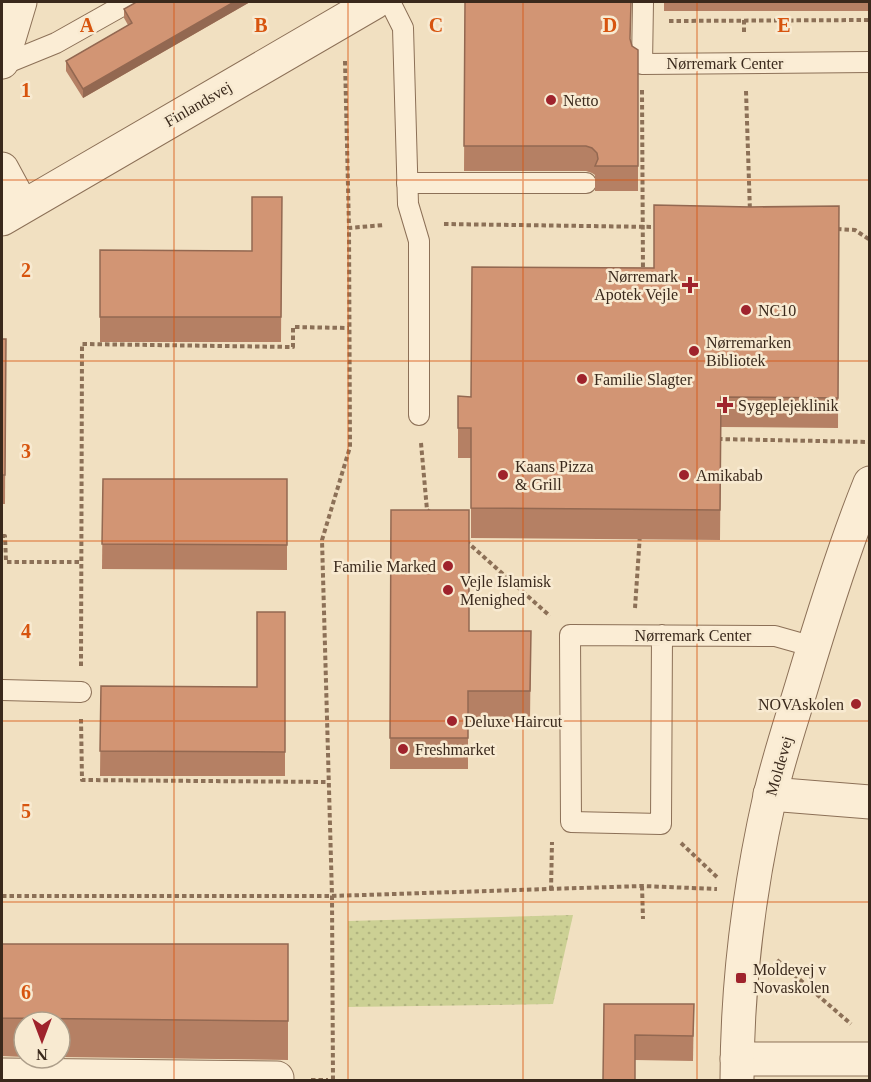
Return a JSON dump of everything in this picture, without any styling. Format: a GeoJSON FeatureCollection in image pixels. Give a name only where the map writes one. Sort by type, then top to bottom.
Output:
{"type":"FeatureCollection","features":[{"type":"Feature","properties":{"kind":"street"},"geometry":{"type":"LineString","coordinates":[[2,63],[20,2]]}},
{"type":"Feature","properties":{"kind":"street","name":"Finlandsvej"},"geometry":{"type":"LineString","coordinates":[[2,169],[12,213],[375,2]]}},
{"type":"Feature","properties":{"kind":"street","name":"Moldevej"},"geometry":{"type":"LineString","coordinates":[[867,1059],[737,1070],[742,890],[814,646],[855,518],[870,483]]}},
{"type":"Feature","properties":{"kind":"street"},"geometry":{"type":"LineString","coordinates":[[770,794],[870,802]]}},
{"type":"Feature","properties":{"kind":"street"},"geometry":{"type":"LineString","coordinates":[[2,1075],[277,1078]]}},
{"type":"Feature","properties":{"kind":"lane"},"geometry":{"type":"LineString","coordinates":[[2,63],[56,43],[129,2]]}},
{"type":"Feature","properties":{"kind":"lane"},"geometry":{"type":"LineString","coordinates":[[390,2],[403,28],[408,204],[419,241],[419,415]]}},
{"type":"Feature","properties":{"kind":"lane","name":"Nørremark Center"},"geometry":{"type":"LineString","coordinates":[[643,2],[642,64],[870,62]]}},
{"type":"Feature","properties":{"kind":"lane"},"geometry":{"type":"LineString","coordinates":[[407,183],[585,183]]}},
{"type":"Feature","properties":{"kind":"lane"},"geometry":{"type":"LineString","coordinates":[[570,635],[571,822],[661,824],[662,635]]}},
{"type":"Feature","properties":{"kind":"lane","name":"Nørremark Center"},"geometry":{"type":"LineString","coordinates":[[570,635],[775,636],[814,646]]}},
{"type":"Feature","properties":{"kind":"lane"},"geometry":{"type":"LineString","coordinates":[[2,690],[81,692]]}},
{"type":"Feature","properties":{"kind":"path"},"geometry":{"type":"LineString","coordinates":[[333,1080],[332,896],[322,540],[350,447],[349,228],[344,20]]}},
{"type":"Feature","properties":{"kind":"path"},"geometry":{"type":"LineString","coordinates":[[744,20],[750,215]]}},
{"type":"Feature","properties":{"kind":"path"},"geometry":{"type":"LineString","coordinates":[[643,21],[870,20]]}},
{"type":"Feature","properties":{"kind":"path"},"geometry":{"type":"LineString","coordinates":[[642,64],[643,274]]}},
{"type":"Feature","properties":{"kind":"path"},"geometry":{"type":"LineString","coordinates":[[349,228],[415,224],[667,227]]}},
{"type":"Feature","properties":{"kind":"path"},"geometry":{"type":"LineString","coordinates":[[831,229],[855,230],[870,240]]}},
{"type":"Feature","properties":{"kind":"path"},"geometry":{"type":"LineString","coordinates":[[329,782],[82,780],[82,344],[292,347],[293,327],[350,328]]}},
{"type":"Feature","properties":{"kind":"path"},"geometry":{"type":"LineString","coordinates":[[419,415],[428,510],[436,517]]}},
{"type":"Feature","properties":{"kind":"path"},"geometry":{"type":"LineString","coordinates":[[714,439],[870,442]]}},
{"type":"Feature","properties":{"kind":"path"},"geometry":{"type":"LineString","coordinates":[[632,635],[640,530]]}},
{"type":"Feature","properties":{"kind":"path"},"geometry":{"type":"LineString","coordinates":[[2,536],[5,536],[6,562],[81,562]]}},
{"type":"Feature","properties":{"kind":"path"},"geometry":{"type":"LineString","coordinates":[[463,538],[570,635]]}},
{"type":"Feature","properties":{"kind":"path"},"geometry":{"type":"LineString","coordinates":[[551,890],[552,841],[571,822]]}},
{"type":"Feature","properties":{"kind":"path"},"geometry":{"type":"LineString","coordinates":[[661,824],[742,890]]}},
{"type":"Feature","properties":{"kind":"path"},"geometry":{"type":"LineString","coordinates":[[2,896],[332,896],[642,886],[742,890]]}},
{"type":"Feature","properties":{"kind":"path"},"geometry":{"type":"LineString","coordinates":[[642,886],[644,919]]}},
{"type":"Feature","properties":{"kind":"path"},"geometry":{"type":"LineString","coordinates":[[774,957],[866,1036],[867,1059]]}},
{"type":"Feature","properties":{"kind":"green space"},"geometry":{"type":"Polygon","coordinates":[[[573,915],[553,1004],[348,1007],[348,921],[573,915]]]}},
{"type":"Feature","properties":{"kind":"building"},"geometry":{"type":"Polygon","coordinates":[[[136,2],[234,2],[83,89],[66,61],[132,23],[124,9],[136,2]]]}},
{"type":"Feature","properties":{"kind":"building","name":"Netto"},"geometry":{"type":"Polygon","coordinates":[[[465,2],[631,2],[630,39],[632,46],[638,50],[638,166],[595,166],[598,159],[597,153],[586,146],[464,146],[465,2]]]}},
{"type":"Feature","properties":{"kind":"building"},"geometry":{"type":"Polygon","coordinates":[[[252,197],[282,197],[281,317],[100,317],[100,250],[252,251],[252,197]]]}},
{"type":"Feature","properties":{"kind":"building"},"geometry":{"type":"Polygon","coordinates":[[[654,205],[839,206],[838,398],[721,397],[720,510],[471,508],[471,428],[458,428],[458,396],[471,397],[472,267],[654,268],[654,205]]]}},
{"type":"Feature","properties":{"kind":"building"},"geometry":{"type":"Polygon","coordinates":[[[2,339],[6,339],[5,475],[2,475],[2,339]]]}},
{"type":"Feature","properties":{"kind":"building"},"geometry":{"type":"Polygon","coordinates":[[[103,479],[287,479],[287,545],[102,544],[103,479]]]}},
{"type":"Feature","properties":{"kind":"building"},"geometry":{"type":"Polygon","coordinates":[[[391,510],[469,510],[469,631],[531,631],[530,691],[468,691],[468,738],[390,738],[391,510]]]}},
{"type":"Feature","properties":{"kind":"building"},"geometry":{"type":"Polygon","coordinates":[[[257,612],[285,612],[285,752],[100,751],[101,686],[257,687],[257,612]]]}},
{"type":"Feature","properties":{"kind":"building"},"geometry":{"type":"Polygon","coordinates":[[[2,944],[288,944],[288,1021],[72,1019],[72,1010],[12,1010],[12,1018],[2,1018],[2,944]]]}},
{"type":"Feature","properties":{"kind":"building"},"geometry":{"type":"Polygon","coordinates":[[[604,1004],[694,1004],[693,1036],[635,1035],[635,1080],[603,1080],[604,1004]]]}},
{"type":"Feature","properties":{"kind":"place","name":"Netto"},"geometry":{"type":"Point","coordinates":[551,100]}},
{"type":"Feature","properties":{"kind":"place","name":"Nørremark Apotek Vejle"},"geometry":{"type":"Point","coordinates":[690,285]}},
{"type":"Feature","properties":{"kind":"place","name":"NC10"},"geometry":{"type":"Point","coordinates":[746,310]}},
{"type":"Feature","properties":{"kind":"place","name":"Nørremarken Bibliotek"},"geometry":{"type":"Point","coordinates":[694,351]}},
{"type":"Feature","properties":{"kind":"place","name":"Familie Slagter"},"geometry":{"type":"Point","coordinates":[582,379]}},
{"type":"Feature","properties":{"kind":"place","name":"Sygeplejeklinik"},"geometry":{"type":"Point","coordinates":[725,405]}},
{"type":"Feature","properties":{"kind":"place","name":"Kaans Pizza & Grill"},"geometry":{"type":"Point","coordinates":[503,475]}},
{"type":"Feature","properties":{"kind":"place","name":"Amikabab"},"geometry":{"type":"Point","coordinates":[684,475]}},
{"type":"Feature","properties":{"kind":"place","name":"Familie Marked"},"geometry":{"type":"Point","coordinates":[448,566]}},
{"type":"Feature","properties":{"kind":"place","name":"Vejle Islamisk Menighed"},"geometry":{"type":"Point","coordinates":[448,590]}},
{"type":"Feature","properties":{"kind":"place","name":"NOVAskolen"},"geometry":{"type":"Point","coordinates":[856,704]}},
{"type":"Feature","properties":{"kind":"place","name":"Deluxe Haircut"},"geometry":{"type":"Point","coordinates":[452,721]}},
{"type":"Feature","properties":{"kind":"place","name":"Freshmarket"},"geometry":{"type":"Point","coordinates":[403,749]}},
{"type":"Feature","properties":{"kind":"place","name":"Moldevej v Novaskolen"},"geometry":{"type":"Point","coordinates":[741,978]}}]}
